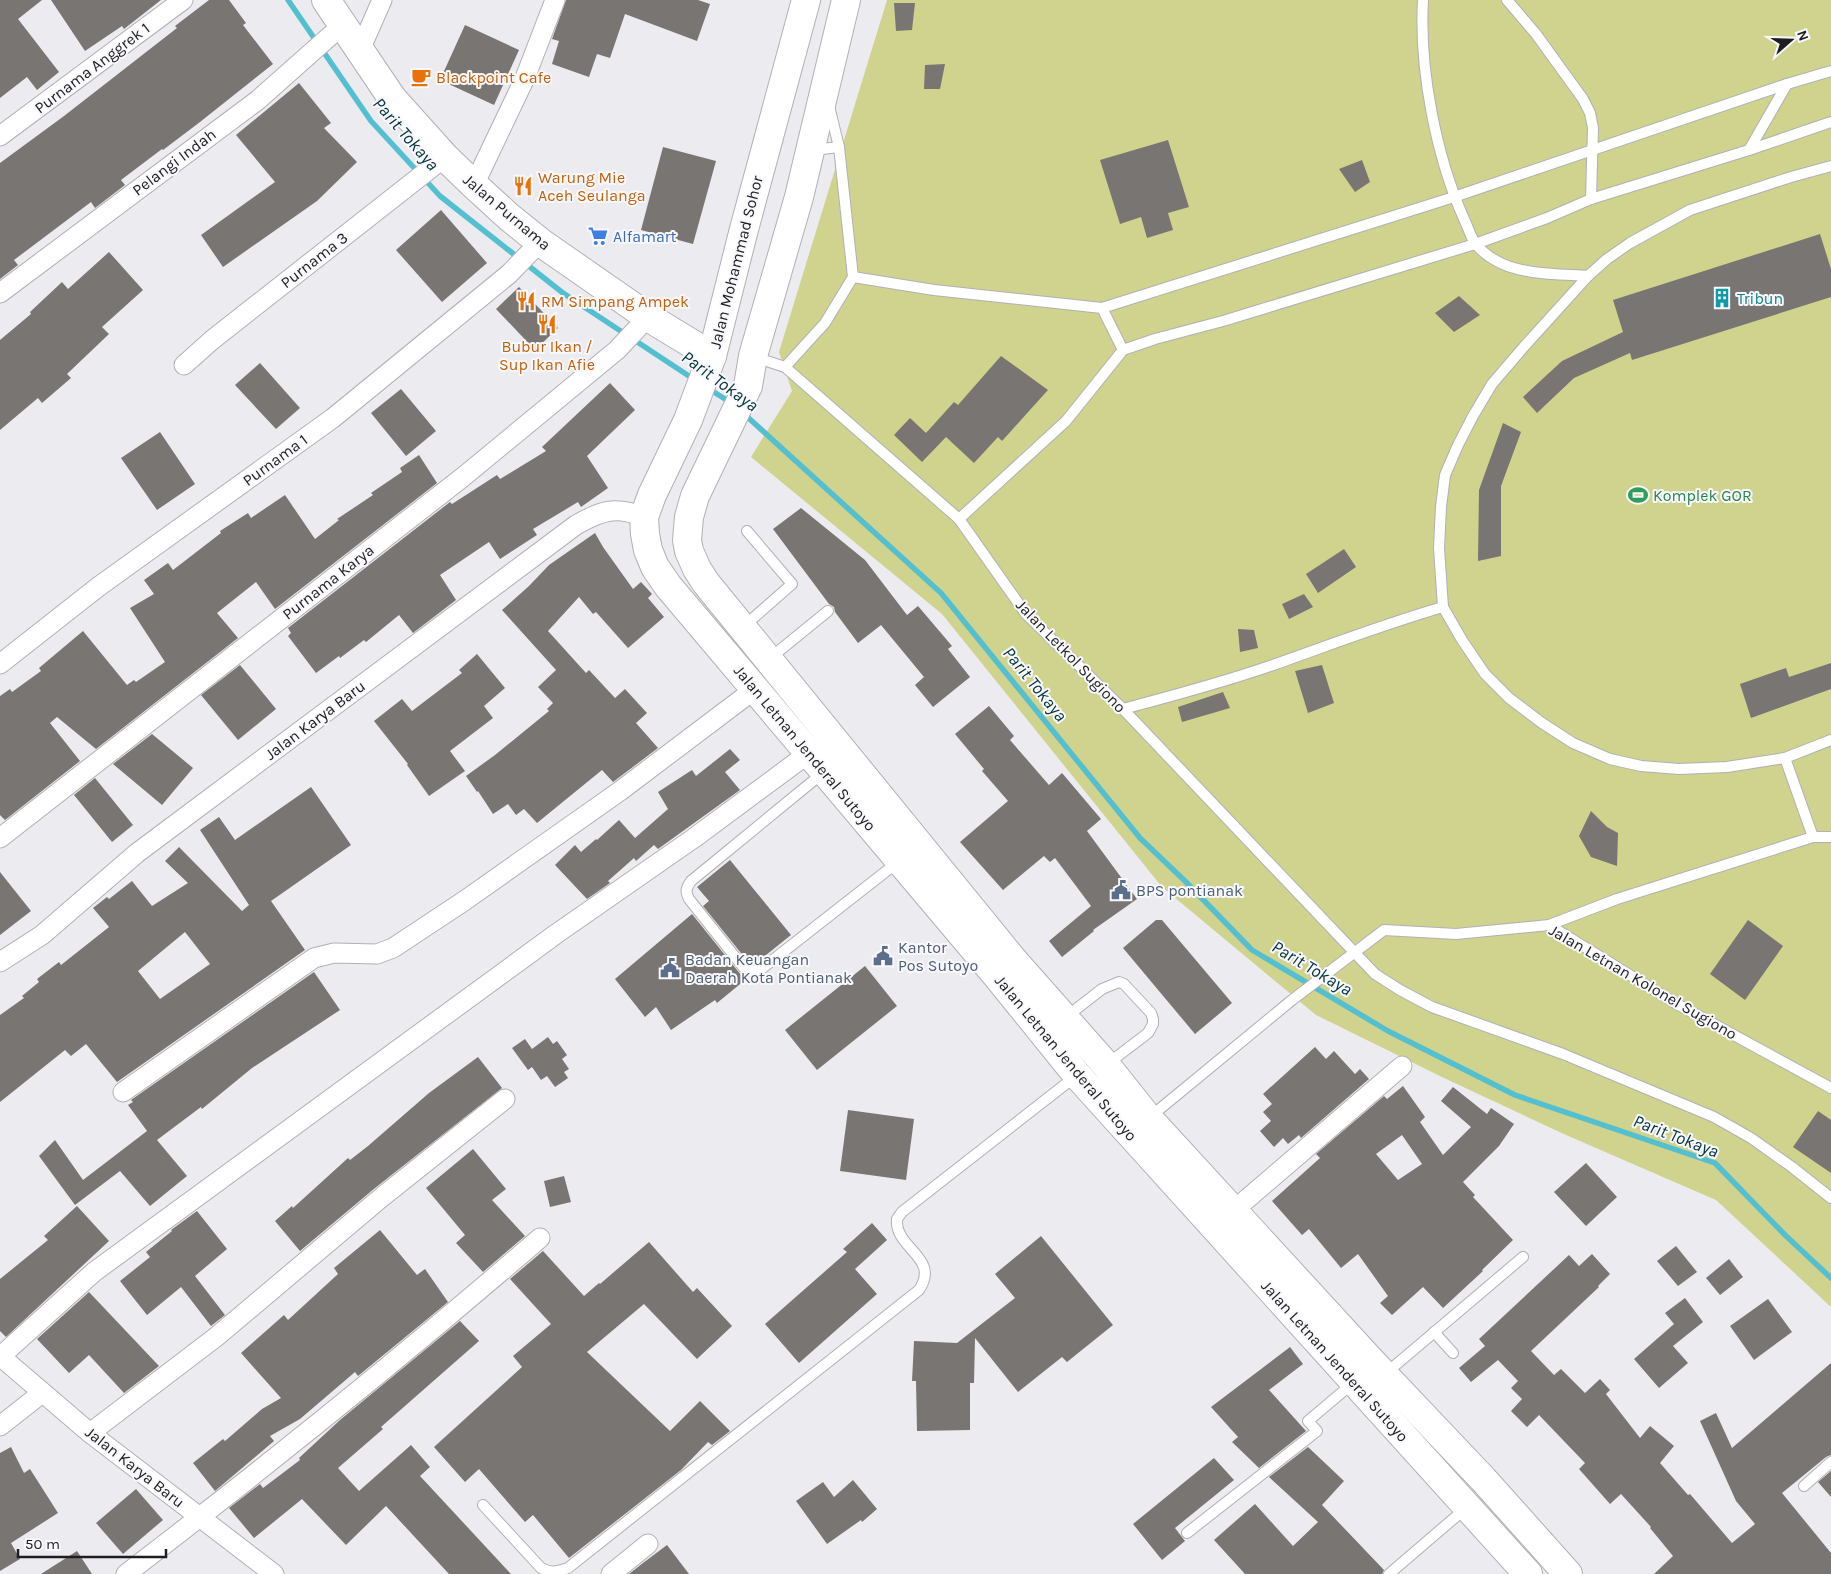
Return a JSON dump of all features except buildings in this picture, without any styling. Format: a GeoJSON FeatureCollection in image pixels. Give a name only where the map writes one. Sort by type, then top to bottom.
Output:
{"type":"FeatureCollection","features":[{"type":"Feature","properties":{"kind":"street","name":"Purnama Anggrek 1"},"geometry":{"type":"LineString","coordinates":[[0,136],[184,0]]}},
{"type":"Feature","properties":{"kind":"street","name":"Jalan Purnama"},"geometry":{"type":"LineString","coordinates":[[326,0],[337,31],[360,50],[437,163],[474,185],[509,217],[534,249],[642,324],[710,361]]}},
{"type":"Feature","properties":{"kind":"street"},"geometry":{"type":"LineString","coordinates":[[360,50],[382,0]]}},
{"type":"Feature","properties":{"kind":"street"},"geometry":{"type":"LineString","coordinates":[[474,185],[525,78],[555,0]]}},
{"type":"Feature","properties":{"kind":"street","name":"Jalan Mohammad Sohor"},"geometry":{"type":"LineString","coordinates":[[644,517],[652,495],[688,420],[710,361],[742,234],[806,0]]}},
{"type":"Feature","properties":{"kind":"street"},"geometry":{"type":"LineString","coordinates":[[753,356],[799,197],[846,0]]}},
{"type":"Feature","properties":{"kind":"street","name":"Pelangi Indah"},"geometry":{"type":"LineString","coordinates":[[0,293],[258,100],[337,31]]}},
{"type":"Feature","properties":{"kind":"street","name":"Purnama 3"},"geometry":{"type":"LineString","coordinates":[[184,365],[212,340],[437,163]]}},
{"type":"Feature","properties":{"kind":"street","name":"Purnama 1"},"geometry":{"type":"LineString","coordinates":[[0,664],[98,587],[333,418],[509,274],[534,249]]}},
{"type":"Feature","properties":{"kind":"street","name":"Purnama Karya"},"geometry":{"type":"LineString","coordinates":[[0,838],[463,477],[617,350],[642,324]]}},
{"type":"Feature","properties":{"kind":"street","name":"Jalan Letnan Jenderal Sutoyo"},"geometry":{"type":"LineString","coordinates":[[753,356],[748,386],[695,496],[688,517],[687,540],[689,552],[697,569],[1006,969],[1077,1075],[1528,1574]]}},
{"type":"Feature","properties":{"kind":"street","name":"Jalan Karya Baru"},"geometry":{"type":"LineString","coordinates":[[0,962],[42,934],[137,853],[576,525],[605,511],[621,510],[644,517]]}},
{"type":"Feature","properties":{"kind":"street","name":"Jalan Letnan Jenderal Sutoyo"},"geometry":{"type":"LineString","coordinates":[[644,517],[648,550],[655,567],[668,586],[900,861],[1006,969],[1064,1019],[1106,1065],[1149,1119],[1384,1375],[1483,1479],[1568,1574]]}},
{"type":"Feature","properties":{"kind":"street"},"geometry":{"type":"LineString","coordinates":[[123,1092],[314,958],[334,953],[377,954],[394,948],[620,791],[755,689]]}},
{"type":"Feature","properties":{"kind":"street"},"geometry":{"type":"LineString","coordinates":[[0,1356],[94,1272],[532,952],[694,838],[817,762]]}},
{"type":"Feature","properties":{"kind":"street"},"geometry":{"type":"LineString","coordinates":[[1233,1211],[1402,1066]]}},
{"type":"Feature","properties":{"kind":"street"},"geometry":{"type":"LineString","coordinates":[[90,1433],[216,1337],[382,1197],[506,1099]]}},
{"type":"Feature","properties":{"kind":"street"},"geometry":{"type":"LineString","coordinates":[[126,1574],[461,1307],[540,1238]]}},
{"type":"Feature","properties":{"kind":"street","name":"Jalan Karya Baru"},"geometry":{"type":"LineString","coordinates":[[0,1356],[90,1433],[274,1574]]}},
{"type":"Feature","properties":{"kind":"street"},"geometry":{"type":"LineString","coordinates":[[0,1426],[42,1393]]}},
{"type":"Feature","properties":{"kind":"street"},"geometry":{"type":"LineString","coordinates":[[611,1574],[648,1544]]}},
{"type":"Feature","properties":{"kind":"lane"},"geometry":{"type":"LineString","coordinates":[[1424,0],[1422,18],[1425,69],[1437,132],[1454,197],[1475,244],[1494,260],[1518,270],[1588,276]]}},
{"type":"Feature","properties":{"kind":"lane"},"geometry":{"type":"LineString","coordinates":[[1507,0],[1536,34],[1583,98],[1590,112],[1593,128],[1591,199]]}},
{"type":"Feature","properties":{"kind":"lane"},"geometry":{"type":"LineString","coordinates":[[853,277],[934,290],[1102,308],[1454,197],[1787,84],[1831,71]]}},
{"type":"Feature","properties":{"kind":"lane"},"geometry":{"type":"LineString","coordinates":[[1749,150],[1787,84]]}},
{"type":"Feature","properties":{"kind":"lane"},"geometry":{"type":"LineString","coordinates":[[785,367],[825,323],[853,277],[839,146],[824,89]]}},
{"type":"Feature","properties":{"kind":"lane"},"geometry":{"type":"LineString","coordinates":[[959,519],[1066,421],[1123,350],[1475,244],[1547,218],[1591,199],[1749,150],[1831,122]]}},
{"type":"Feature","properties":{"kind":"lane"},"geometry":{"type":"LineString","coordinates":[[810,150],[839,146]]}},
{"type":"Feature","properties":{"kind":"lane"},"geometry":{"type":"LineString","coordinates":[[1831,166],[1790,177],[1690,210],[1630,243],[1607,259],[1588,276],[1492,384],[1458,445],[1445,475],[1439,548],[1443,607],[1485,674],[1509,698],[1573,743],[1610,759],[1641,766],[1679,769],[1727,767],[1785,758],[1831,740]]}},
{"type":"Feature","properties":{"kind":"lane"},"geometry":{"type":"LineString","coordinates":[[1102,308],[1123,350]]}},
{"type":"Feature","properties":{"kind":"lane","name":"Jalan Letkol Sugiono"},"geometry":{"type":"LineString","coordinates":[[753,356],[785,367],[959,519],[1026,614],[1123,709],[1375,974],[1432,1007],[1563,1054],[1714,1117],[1751,1138],[1831,1198]]}},
{"type":"Feature","properties":{"kind":"lane"},"geometry":{"type":"LineString","coordinates":[[742,628],[792,584],[747,531]]}},
{"type":"Feature","properties":{"kind":"lane"},"geometry":{"type":"LineString","coordinates":[[1123,709],[1202,688],[1410,616],[1443,607]]}},
{"type":"Feature","properties":{"kind":"lane"},"geometry":{"type":"LineString","coordinates":[[768,660],[828,611]]}},
{"type":"Feature","properties":{"kind":"lane"},"geometry":{"type":"LineString","coordinates":[[1785,758],[1813,837]]}},
{"type":"Feature","properties":{"kind":"lane"},"geometry":{"type":"LineString","coordinates":[[817,762],[691,881],[687,887],[686,894],[689,900],[744,968],[748,971],[760,970],[900,861]]}},
{"type":"Feature","properties":{"kind":"lane"},"geometry":{"type":"LineString","coordinates":[[1549,925],[1617,900],[1813,837],[1831,837]]}},
{"type":"Feature","properties":{"kind":"lane","name":"Jalan Letnan Kolonel Sugiono"},"geometry":{"type":"LineString","coordinates":[[1354,953],[1384,930],[1456,934],[1549,925],[1675,1002],[1831,1088]]}},
{"type":"Feature","properties":{"kind":"lane"},"geometry":{"type":"LineString","coordinates":[[1149,1119],[1292,1000],[1354,953]]}},
{"type":"Feature","properties":{"kind":"lane"},"geometry":{"type":"LineString","coordinates":[[1064,1019],[1102,989],[1118,982],[1124,984],[1151,1013],[1154,1019],[1148,1032],[1106,1065]]}},
{"type":"Feature","properties":{"kind":"lane"},"geometry":{"type":"LineString","coordinates":[[483,1505],[541,1568],[549,1572],[568,1568],[920,1290],[925,1282],[926,1274],[923,1264],[898,1232],[897,1219],[902,1212],[1077,1075]]}},
{"type":"Feature","properties":{"kind":"lane"},"geometry":{"type":"LineString","coordinates":[[1384,1375],[1523,1257]]}},
{"type":"Feature","properties":{"kind":"lane"},"geometry":{"type":"LineString","coordinates":[[1434,1332],[1453,1353]]}},
{"type":"Feature","properties":{"kind":"lane"},"geometry":{"type":"LineString","coordinates":[[1187,1533],[1317,1431],[1308,1421],[1354,1382]]}},
{"type":"Feature","properties":{"kind":"lane"},"geometry":{"type":"LineString","coordinates":[[1804,1486],[1831,1462]]}},
{"type":"Feature","properties":{"kind":"lane"},"geometry":{"type":"LineString","coordinates":[[1388,1574],[1466,1507]]}},
{"type":"Feature","properties":{"kind":"green space"},"geometry":{"type":"Polygon","coordinates":[[[887,0],[1831,0],[1831,1307],[1716,1200],[1566,1135],[1316,1015],[1162,887],[942,614],[751,457],[792,391],[779,352],[887,0]]]}},
{"type":"Feature","properties":{"kind":"waterway","name":"Parit Tokaya"},"geometry":{"type":"LineString","coordinates":[[288,0],[371,121],[440,196],[563,293],[695,380]]}},
{"type":"Feature","properties":{"kind":"waterway","name":"Parit Tokaya"},"geometry":{"type":"LineString","coordinates":[[709,389],[733,404]]}},
{"type":"Feature","properties":{"kind":"waterway","name":"Parit Tokaya"},"geometry":{"type":"LineString","coordinates":[[743,413],[941,593],[1140,838],[1252,950],[1388,1031],[1515,1095],[1715,1163],[1785,1235],[1831,1278]]}},
{"type":"Feature","properties":{"kind":"place","name":"Blackpoint Cafe"},"geometry":{"type":"Point","coordinates":[421,77]}},
{"type":"Feature","properties":{"kind":"place","name":"Warung Mie Aceh Seulanga"},"geometry":{"type":"Point","coordinates":[523,186]}},
{"type":"Feature","properties":{"kind":"place","name":"Alfamart"},"geometry":{"type":"Point","coordinates":[598,236]}},
{"type":"Feature","properties":{"kind":"place","name":"Tribun"},"geometry":{"type":"Point","coordinates":[1722,298]}},
{"type":"Feature","properties":{"kind":"place","name":"RM Simpang Ampek"},"geometry":{"type":"Point","coordinates":[526,301]}},
{"type":"Feature","properties":{"kind":"place","name":"Bubur Ikan / Sup Ikan Afie"},"geometry":{"type":"Point","coordinates":[547,324]}},
{"type":"Feature","properties":{"kind":"place","name":"Komplek GOR"},"geometry":{"type":"Point","coordinates":[1638,495]}},
{"type":"Feature","properties":{"kind":"place","name":"BPS pontianak"},"geometry":{"type":"Point","coordinates":[1121,890]}},
{"type":"Feature","properties":{"kind":"place","name":"Kantor Pos Sutoyo"},"geometry":{"type":"Point","coordinates":[883,956]}},
{"type":"Feature","properties":{"kind":"place","name":"Badan Keuangan Daerah Kota Pontianak"},"geometry":{"type":"Point","coordinates":[670,968]}}]}
